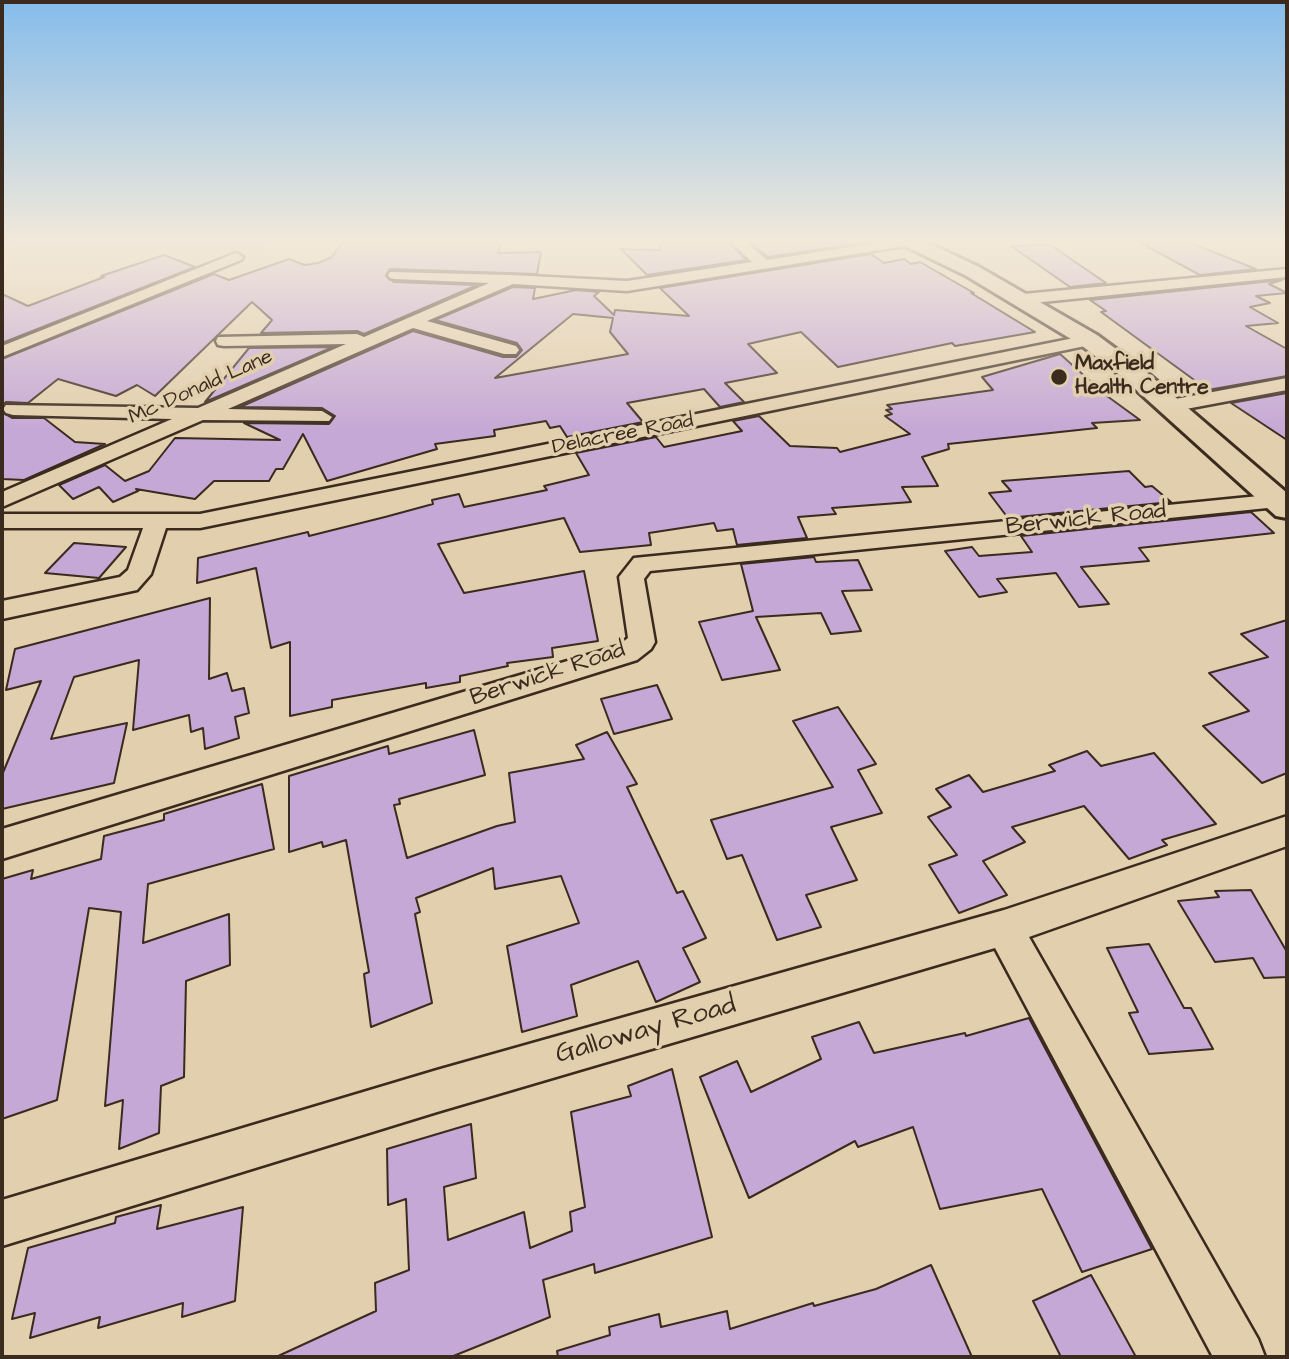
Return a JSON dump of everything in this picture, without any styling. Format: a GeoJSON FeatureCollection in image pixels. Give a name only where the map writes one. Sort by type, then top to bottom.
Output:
{"type":"FeatureCollection","features":[{"type":"Feature","properties":{"kind":"main road"},"geometry":{"type":"LineString","coordinates":[[1032,304],[1089,340],[1170,405],[1283,505]]}},
{"type":"Feature","properties":{"kind":"street"},"geometry":{"type":"LineString","coordinates":[[2,352],[119,304]]}},
{"type":"Feature","properties":{"kind":"street","name":"Mc Donald Lane"},"geometry":{"type":"LineString","coordinates":[[2,500],[450,304]]}},
{"type":"Feature","properties":{"kind":"street"},"geometry":{"type":"LineString","coordinates":[[411,321],[510,350]]}},
{"type":"Feature","properties":{"kind":"street"},"geometry":{"type":"LineString","coordinates":[[224,341],[372,338]]}},
{"type":"Feature","properties":{"kind":"street","name":"Delacree Road"},"geometry":{"type":"LineString","coordinates":[[2,521],[200,521],[1089,340]]}},
{"type":"Feature","properties":{"kind":"street"},"geometry":{"type":"LineString","coordinates":[[1170,405],[1287,384]]}},
{"type":"Feature","properties":{"kind":"street"},"geometry":{"type":"LineString","coordinates":[[13,410],[322,417]]}},
{"type":"Feature","properties":{"kind":"street","name":"Berwick Road"},"geometry":{"type":"LineString","coordinates":[[2,844],[627,653],[642,642],[631,576],[643,564],[1283,505]]}},
{"type":"Feature","properties":{"kind":"street"},"geometry":{"type":"LineString","coordinates":[[2,610],[128,584],[139,574],[157,522]]}},
{"type":"Feature","properties":{"kind":"street","name":"Galloway Road"},"geometry":{"type":"LineString","coordinates":[[2,1223],[437,1091],[1004,928],[1287,831]]}},
{"type":"Feature","properties":{"kind":"street"},"geometry":{"type":"LineString","coordinates":[[1004,928],[1240,1357]]}},
{"type":"Feature","properties":{"kind":"building"},"geometry":{"type":"Polygon","coordinates":[[[2,304],[100,304],[2,343],[2,304]]]}},
{"type":"Feature","properties":{"kind":"building"},"geometry":{"type":"Polygon","coordinates":[[[138,304],[250,304],[155,396],[137,385],[116,396],[58,379],[28,403],[6,402],[2,406],[2,359],[138,304]]]}},
{"type":"Feature","properties":{"kind":"building"},"geometry":{"type":"Polygon","coordinates":[[[255,304],[432,304],[364,334],[357,331],[261,333],[272,320],[255,304]]]}},
{"type":"Feature","properties":{"kind":"building"},"geometry":{"type":"Polygon","coordinates":[[[472,304],[603,304],[614,315],[615,310],[689,316],[677,304],[990,304],[1035,332],[955,346],[952,343],[838,367],[801,332],[748,344],[777,373],[725,383],[744,402],[720,407],[704,389],[627,403],[643,422],[567,437],[560,426],[550,428],[546,421],[494,430],[495,436],[435,444],[437,449],[327,481],[303,434],[283,469],[276,469],[269,481],[214,481],[195,499],[136,489],[138,491],[113,502],[99,487],[73,499],[59,485],[105,465],[125,481],[149,471],[175,438],[280,440],[244,423],[329,424],[335,416],[322,408],[240,407],[413,331],[503,357],[516,357],[522,350],[517,343],[435,320],[472,304]],[[573,314],[495,378],[628,354],[610,332],[613,318],[573,314]]]}},
{"type":"Feature","properties":{"kind":"building"},"geometry":{"type":"Polygon","coordinates":[[[1096,304],[1263,304],[1250,307],[1278,323],[1246,326],[1287,349],[1287,376],[1208,390],[1101,312],[1106,311],[1096,304]]]}},
{"type":"Feature","properties":{"kind":"building"},"geometry":{"type":"Polygon","coordinates":[[[333,347],[205,402],[249,348],[333,347]]]}},
{"type":"Feature","properties":{"kind":"building"},"geometry":{"type":"Polygon","coordinates":[[[1060,354],[1107,396],[1140,420],[1092,423],[1097,428],[948,444],[949,449],[922,457],[938,486],[902,487],[911,502],[832,508],[836,514],[798,517],[807,538],[737,545],[733,529],[717,531],[714,523],[649,533],[651,545],[580,552],[564,518],[438,544],[464,593],[584,571],[598,641],[552,648],[553,657],[507,663],[508,666],[460,676],[460,682],[426,688],[426,683],[332,700],[332,707],[290,716],[290,642],[271,648],[256,568],[197,583],[198,558],[308,532],[309,536],[433,504],[432,500],[459,494],[464,507],[547,490],[544,486],[589,475],[576,453],[656,437],[664,447],[742,431],[733,421],[759,416],[790,446],[837,448],[840,452],[910,434],[885,416],[892,414],[886,410],[892,409],[887,405],[993,390],[982,377],[1060,354]]]}},
{"type":"Feature","properties":{"kind":"building"},"geometry":{"type":"Polygon","coordinates":[[[1287,393],[1287,440],[1231,403],[1287,393]]]}},
{"type":"Feature","properties":{"kind":"building"},"geometry":{"type":"Polygon","coordinates":[[[2,412],[12,418],[44,418],[75,442],[105,444],[24,480],[2,479],[2,412]]]}},
{"type":"Feature","properties":{"kind":"building"},"geometry":{"type":"Polygon","coordinates":[[[1129,471],[1145,487],[1152,486],[1171,502],[1008,518],[989,493],[1011,491],[1002,481],[1129,471]]]}},
{"type":"Feature","properties":{"kind":"building"},"geometry":{"type":"Polygon","coordinates":[[[1251,512],[1274,533],[1139,548],[1149,561],[1081,567],[1109,604],[1079,607],[1056,573],[997,579],[1007,592],[979,597],[945,551],[972,547],[979,556],[1032,552],[1021,536],[1251,512]]]}},
{"type":"Feature","properties":{"kind":"building"},"geometry":{"type":"Polygon","coordinates":[[[74,543],[126,547],[99,578],[45,573],[74,543]]]}},
{"type":"Feature","properties":{"kind":"building"},"geometry":{"type":"Polygon","coordinates":[[[814,557],[816,562],[858,560],[872,590],[842,591],[861,631],[831,634],[821,613],[756,617],[780,670],[722,680],[699,622],[753,611],[741,564],[814,557]]]}},
{"type":"Feature","properties":{"kind":"building"},"geometry":{"type":"Polygon","coordinates":[[[210,598],[209,679],[227,673],[232,691],[244,688],[249,713],[235,717],[239,738],[205,749],[203,728],[191,732],[189,715],[133,730],[139,660],[74,677],[51,739],[127,723],[114,783],[2,809],[2,775],[41,681],[6,690],[15,649],[210,598]]]}},
{"type":"Feature","properties":{"kind":"building"},"geometry":{"type":"Polygon","coordinates":[[[1287,620],[1287,773],[1262,783],[1203,726],[1249,711],[1209,673],[1268,657],[1241,634],[1287,620]]]}},
{"type":"Feature","properties":{"kind":"building"},"geometry":{"type":"Polygon","coordinates":[[[657,685],[672,719],[614,734],[601,699],[657,685]]]}},
{"type":"Feature","properties":{"kind":"building"},"geometry":{"type":"Polygon","coordinates":[[[838,707],[876,764],[858,770],[882,813],[831,827],[857,880],[806,895],[821,927],[777,940],[742,855],[727,859],[711,820],[833,787],[793,721],[838,707]]]}},
{"type":"Feature","properties":{"kind":"building"},"geometry":{"type":"Polygon","coordinates":[[[474,730],[485,775],[399,799],[400,804],[394,805],[407,858],[515,822],[509,773],[584,759],[576,745],[607,732],[637,784],[627,787],[677,893],[683,891],[706,938],[683,948],[700,982],[656,1002],[638,961],[571,985],[577,1016],[522,1032],[507,946],[579,923],[561,876],[495,889],[493,868],[416,898],[420,912],[415,914],[432,1003],[371,1027],[364,974],[369,972],[346,840],[323,847],[322,842],[289,852],[289,776],[388,746],[389,754],[474,730]]]}},
{"type":"Feature","properties":{"kind":"building"},"geometry":{"type":"Polygon","coordinates":[[[1087,751],[1101,766],[1154,753],[1216,824],[1162,840],[1167,845],[1129,859],[1084,806],[1012,827],[1025,842],[983,861],[1007,895],[959,913],[929,865],[957,855],[928,817],[951,807],[936,789],[969,775],[983,792],[1055,771],[1049,765],[1087,751]]]}},
{"type":"Feature","properties":{"kind":"building"},"geometry":{"type":"Polygon","coordinates":[[[262,784],[274,849],[148,884],[143,943],[229,914],[230,965],[186,981],[184,1077],[161,1086],[159,1133],[119,1149],[123,1100],[105,1106],[121,912],[89,908],[57,1100],[2,1119],[2,879],[33,870],[31,879],[101,859],[104,836],[164,820],[164,814],[262,784]]]}},
{"type":"Feature","properties":{"kind":"building"},"geometry":{"type":"Polygon","coordinates":[[[1251,890],[1287,952],[1287,977],[1264,978],[1253,958],[1215,962],[1178,901],[1219,897],[1215,891],[1251,890]]]}},
{"type":"Feature","properties":{"kind":"building"},"geometry":{"type":"Polygon","coordinates":[[[1149,944],[1184,1008],[1191,1008],[1213,1049],[1149,1054],[1129,1013],[1138,1012],[1107,948],[1149,944]]]}},
{"type":"Feature","properties":{"kind":"building"},"geometry":{"type":"Polygon","coordinates":[[[1029,1018],[1152,1249],[1082,1272],[1042,1189],[940,1209],[913,1127],[858,1147],[855,1141],[749,1198],[700,1077],[737,1061],[751,1092],[821,1059],[812,1037],[859,1022],[874,1053],[965,1033],[966,1036],[1029,1018]]]}},
{"type":"Feature","properties":{"kind":"building"},"geometry":{"type":"Polygon","coordinates":[[[672,1069],[712,1237],[595,1273],[594,1264],[543,1280],[550,1317],[451,1357],[276,1357],[376,1311],[375,1283],[409,1270],[406,1199],[388,1205],[387,1149],[471,1124],[476,1178],[444,1187],[448,1240],[524,1212],[530,1248],[572,1231],[570,1212],[585,1207],[571,1112],[631,1096],[628,1086],[672,1069]]]}},
{"type":"Feature","properties":{"kind":"building"},"geometry":{"type":"Polygon","coordinates":[[[161,1205],[157,1229],[243,1207],[235,1301],[182,1317],[183,1303],[98,1328],[100,1317],[30,1338],[35,1313],[12,1319],[28,1248],[115,1223],[116,1217],[161,1205]]]}},
{"type":"Feature","properties":{"kind":"building"},"geometry":{"type":"Polygon","coordinates":[[[931,1265],[972,1357],[558,1357],[557,1351],[610,1335],[609,1327],[659,1314],[661,1327],[727,1311],[730,1329],[813,1303],[814,1306],[876,1289],[931,1265]]]}},
{"type":"Feature","properties":{"kind":"building"},"geometry":{"type":"Polygon","coordinates":[[[1091,1275],[1136,1357],[1061,1357],[1033,1301],[1091,1275]]]}},
{"type":"Feature","properties":{"kind":"place","name":"Maxfield Health Centre"},"geometry":{"type":"Point","coordinates":[1059,377]}}]}
